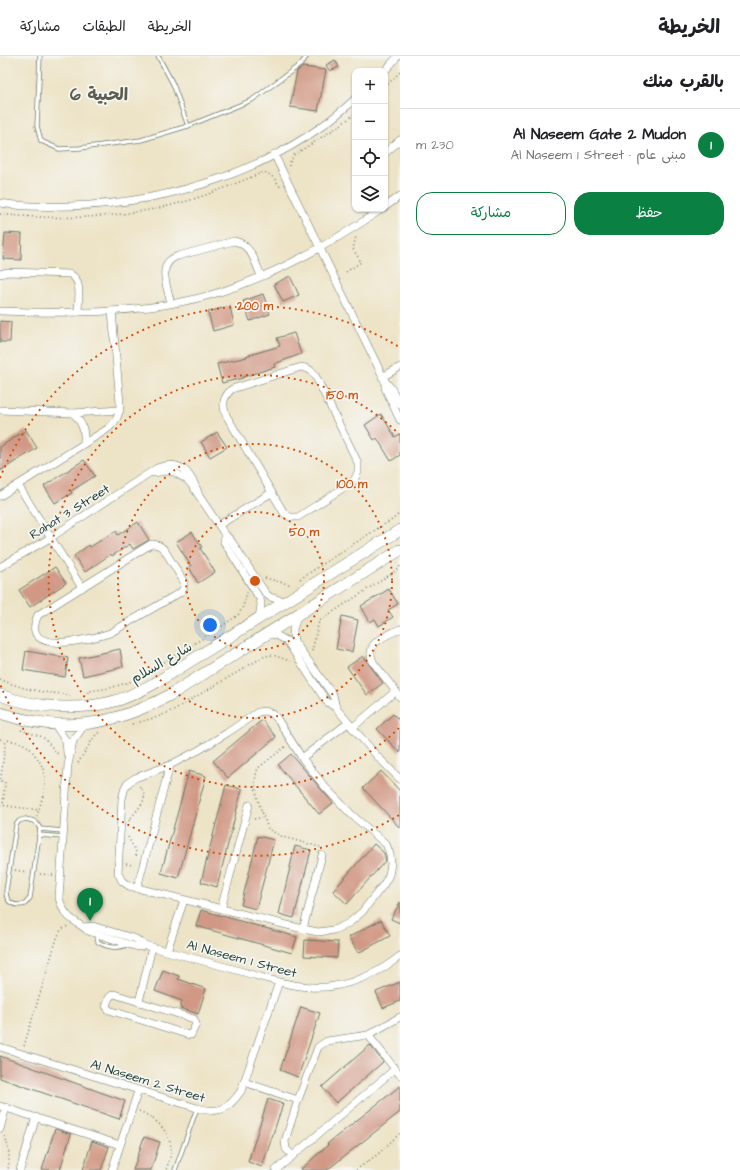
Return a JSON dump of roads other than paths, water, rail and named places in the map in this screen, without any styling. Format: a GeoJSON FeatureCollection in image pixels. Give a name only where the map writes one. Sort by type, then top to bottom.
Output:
{"type":"FeatureCollection","features":[{"type":"Feature","properties":{"kind":"street"},"geometry":{"type":"LineString","coordinates":[[388,68],[398,56]]}},
{"type":"Feature","properties":{"kind":"street"},"geometry":{"type":"LineString","coordinates":[[0,203],[36,206],[89,206],[150,198],[192,188],[234,173],[274,154],[311,133],[352,101]]}},
{"type":"Feature","properties":{"kind":"street"},"geometry":{"type":"LineString","coordinates":[[388,150],[400,140]]}},
{"type":"Feature","properties":{"kind":"street"},"geometry":{"type":"LineString","coordinates":[[274,154],[384,379],[400,404]]}},
{"type":"Feature","properties":{"kind":"street"},"geometry":{"type":"LineString","coordinates":[[388,205],[400,196]]}},
{"type":"Feature","properties":{"kind":"street"},"geometry":{"type":"LineString","coordinates":[[0,311],[112,311],[170,303],[219,292],[261,276],[321,248],[361,223],[371,212]]}},
{"type":"Feature","properties":{"kind":"street"},"geometry":{"type":"LineString","coordinates":[[170,303],[164,269],[167,262],[178,256],[234,241],[240,242],[246,245],[250,251],[261,276]]}},
{"type":"Feature","properties":{"kind":"street"},"geometry":{"type":"LineString","coordinates":[[0,274],[8,272],[70,274],[74,276],[79,285],[78,312]]}},
{"type":"Feature","properties":{"kind":"street"},"geometry":{"type":"LineString","coordinates":[[0,496],[111,426],[118,416],[120,410],[112,311]]}},
{"type":"Feature","properties":{"kind":"street"},"geometry":{"type":"LineString","coordinates":[[384,379],[400,367]]}},
{"type":"Feature","properties":{"kind":"street"},"geometry":{"type":"LineString","coordinates":[[296,368],[307,368],[312,371],[316,377],[358,463],[358,472],[354,481],[298,517],[290,517],[284,513],[271,493],[226,415],[223,408],[224,401],[227,394],[232,389],[296,368]]}},
{"type":"Feature","properties":{"kind":"street"},"geometry":{"type":"LineString","coordinates":[[384,379],[384,388],[400,419]]}},
{"type":"Feature","properties":{"kind":"street"},"geometry":{"type":"LineString","coordinates":[[0,410],[73,413],[120,410]]}},
{"type":"Feature","properties":{"kind":"street"},"geometry":{"type":"LineString","coordinates":[[73,413],[81,422],[83,427],[84,443]]}},
{"type":"Feature","properties":{"kind":"street","name":"Rahat 3 Street"},"geometry":{"type":"LineString","coordinates":[[0,567],[50,538],[157,468],[165,465],[174,465],[183,468],[189,474],[198,492],[224,533],[230,538],[238,557],[251,578],[260,599],[261,604],[259,619]]}},
{"type":"Feature","properties":{"kind":"street"},"geometry":{"type":"LineString","coordinates":[[18,485],[82,588]]}},
{"type":"Feature","properties":{"kind":"street"},"geometry":{"type":"LineString","coordinates":[[219,525],[271,493]]}},
{"type":"Feature","properties":{"kind":"street","name":"شارع السلام"},"geometry":{"type":"LineString","coordinates":[[0,695],[27,703],[70,707],[115,701],[137,693],[259,619],[400,530]]}},
{"type":"Feature","properties":{"kind":"street"},"geometry":{"type":"LineString","coordinates":[[151,544],[157,544],[162,547],[184,582],[184,587],[181,592],[110,632],[89,639],[71,641],[47,642],[40,638],[35,632],[34,627],[34,623],[38,616],[82,588],[151,544]]}},
{"type":"Feature","properties":{"kind":"street"},"geometry":{"type":"LineString","coordinates":[[0,713],[35,723],[55,725],[85,724],[114,718],[150,706],[170,695],[400,550]]}},
{"type":"Feature","properties":{"kind":"street","name":"Rahat 3 Street"},"geometry":{"type":"LineString","coordinates":[[251,578],[270,597],[286,602]]}},
{"type":"Feature","properties":{"kind":"street"},"geometry":{"type":"LineString","coordinates":[[298,615],[293,629],[294,641],[319,690],[326,701],[336,708],[376,755],[400,779]]}},
{"type":"Feature","properties":{"kind":"street"},"geometry":{"type":"LineString","coordinates":[[302,758],[398,694],[373,662],[370,656],[370,650],[378,641],[400,629]]}},
{"type":"Feature","properties":{"kind":"street"},"geometry":{"type":"LineString","coordinates":[[267,633],[276,635],[287,641],[310,670],[327,686],[333,695],[336,708]]}},
{"type":"Feature","properties":{"kind":"street"},"geometry":{"type":"LineString","coordinates":[[319,690],[327,686]]}},
{"type":"Feature","properties":{"kind":"street"},"geometry":{"type":"LineString","coordinates":[[265,711],[273,714],[302,758],[338,802],[386,844],[390,854],[391,864],[389,875],[384,884],[362,912],[350,923],[334,930],[318,932],[128,886],[122,881],[118,873],[122,799],[125,787],[129,782],[135,778],[170,765],[205,747],[258,712],[265,711]]}},
{"type":"Feature","properties":{"kind":"street","name":"Al Naseem 1 Street"},"geometry":{"type":"LineString","coordinates":[[85,724],[73,741],[68,765],[59,898],[62,909],[76,924],[96,934],[139,941],[144,945],[279,982],[304,986],[333,987],[359,980],[384,969],[400,956]]}},
{"type":"Feature","properties":{"kind":"street","name":"Al Naseem 1 Street"},"geometry":{"type":"LineString","coordinates":[[55,725],[66,742],[68,765]]}},
{"type":"Feature","properties":{"kind":"street"},"geometry":{"type":"LineString","coordinates":[[137,888],[170,765]]}},
{"type":"Feature","properties":{"kind":"street"},"geometry":{"type":"LineString","coordinates":[[221,909],[249,805]]}},
{"type":"Feature","properties":{"kind":"street"},"geometry":{"type":"LineString","coordinates":[[303,929],[322,855]]}},
{"type":"Feature","properties":{"kind":"street"},"geometry":{"type":"LineString","coordinates":[[167,951],[184,900]]}},
{"type":"Feature","properties":{"kind":"street","name":"Al Naseem 1 Street"},"geometry":{"type":"LineString","coordinates":[[84,927],[93,926],[118,937],[128,945],[138,947],[144,945]]}},
{"type":"Feature","properties":{"kind":"street"},"geometry":{"type":"LineString","coordinates":[[139,1002],[152,947]]}},
{"type":"Feature","properties":{"kind":"street","name":"Al Naseem 2 Street"},"geometry":{"type":"LineString","coordinates":[[0,1047],[138,1091],[210,1112],[223,1109],[234,1102],[241,1091],[279,982]]}},
{"type":"Feature","properties":{"kind":"street"},"geometry":{"type":"LineString","coordinates":[[114,994],[139,1002],[194,1019],[196,1024],[193,1033],[189,1035],[134,1018],[109,1010],[106,1006],[109,997],[114,994]]}},
{"type":"Feature","properties":{"kind":"street"},"geometry":{"type":"LineString","coordinates":[[293,1156],[286,1149],[284,1143],[316,1052],[322,1043],[368,1035],[400,1017]]}},
{"type":"Feature","properties":{"kind":"street"},"geometry":{"type":"LineString","coordinates":[[368,1035],[400,1075]]}},
{"type":"Feature","properties":{"kind":"street"},"geometry":{"type":"LineString","coordinates":[[276,1170],[395,1069]]}},
{"type":"Feature","properties":{"kind":"street"},"geometry":{"type":"LineString","coordinates":[[244,1082],[298,1100]]}},
{"type":"Feature","properties":{"kind":"street"},"geometry":{"type":"LineString","coordinates":[[112,1170],[138,1091]]}},
{"type":"Feature","properties":{"kind":"street"},"geometry":{"type":"LineString","coordinates":[[0,1128],[3,1107],[120,1145]]}},
{"type":"Feature","properties":{"kind":"street"},"geometry":{"type":"LineString","coordinates":[[20,1170],[36,1118]]}},
{"type":"Feature","properties":{"kind":"lane"},"geometry":{"type":"LineString","coordinates":[[40,56],[37,126],[41,141],[59,149],[80,148],[141,140],[188,126],[252,100],[301,64],[307,56]]}},
{"type":"Feature","properties":{"kind":"lane"},"geometry":{"type":"LineString","coordinates":[[158,56],[173,84],[188,126]]}},
{"type":"Feature","properties":{"kind":"lane"},"geometry":{"type":"LineString","coordinates":[[25,819],[35,821],[40,829],[30,898],[25,904],[12,904],[8,901],[6,892],[16,825],[19,821],[25,819]]}},
{"type":"Feature","properties":{"kind":"lane"},"geometry":{"type":"LineString","coordinates":[[40,829],[63,834]]}},
{"type":"Feature","properties":{"kind":"lane"},"geometry":{"type":"LineString","coordinates":[[39,835],[63,834]]}},
{"type":"Feature","properties":{"kind":"lane"},"geometry":{"type":"LineString","coordinates":[[96,934],[98,942],[102,944],[116,948],[128,945]]}},
{"type":"Feature","properties":{"kind":"lane"},"geometry":{"type":"LineString","coordinates":[[175,1170],[197,1108]]}},
{"type":"Feature","properties":{"kind":"place","name":"Al Naseem Gate 2 Mudon"},"geometry":{"type":"Point","coordinates":[90,921]}},
{"type":"Feature","properties":{"kind":"district","name":"الحبية 6"},"geometry":{"type":"Point","coordinates":[99,94]}}]}
